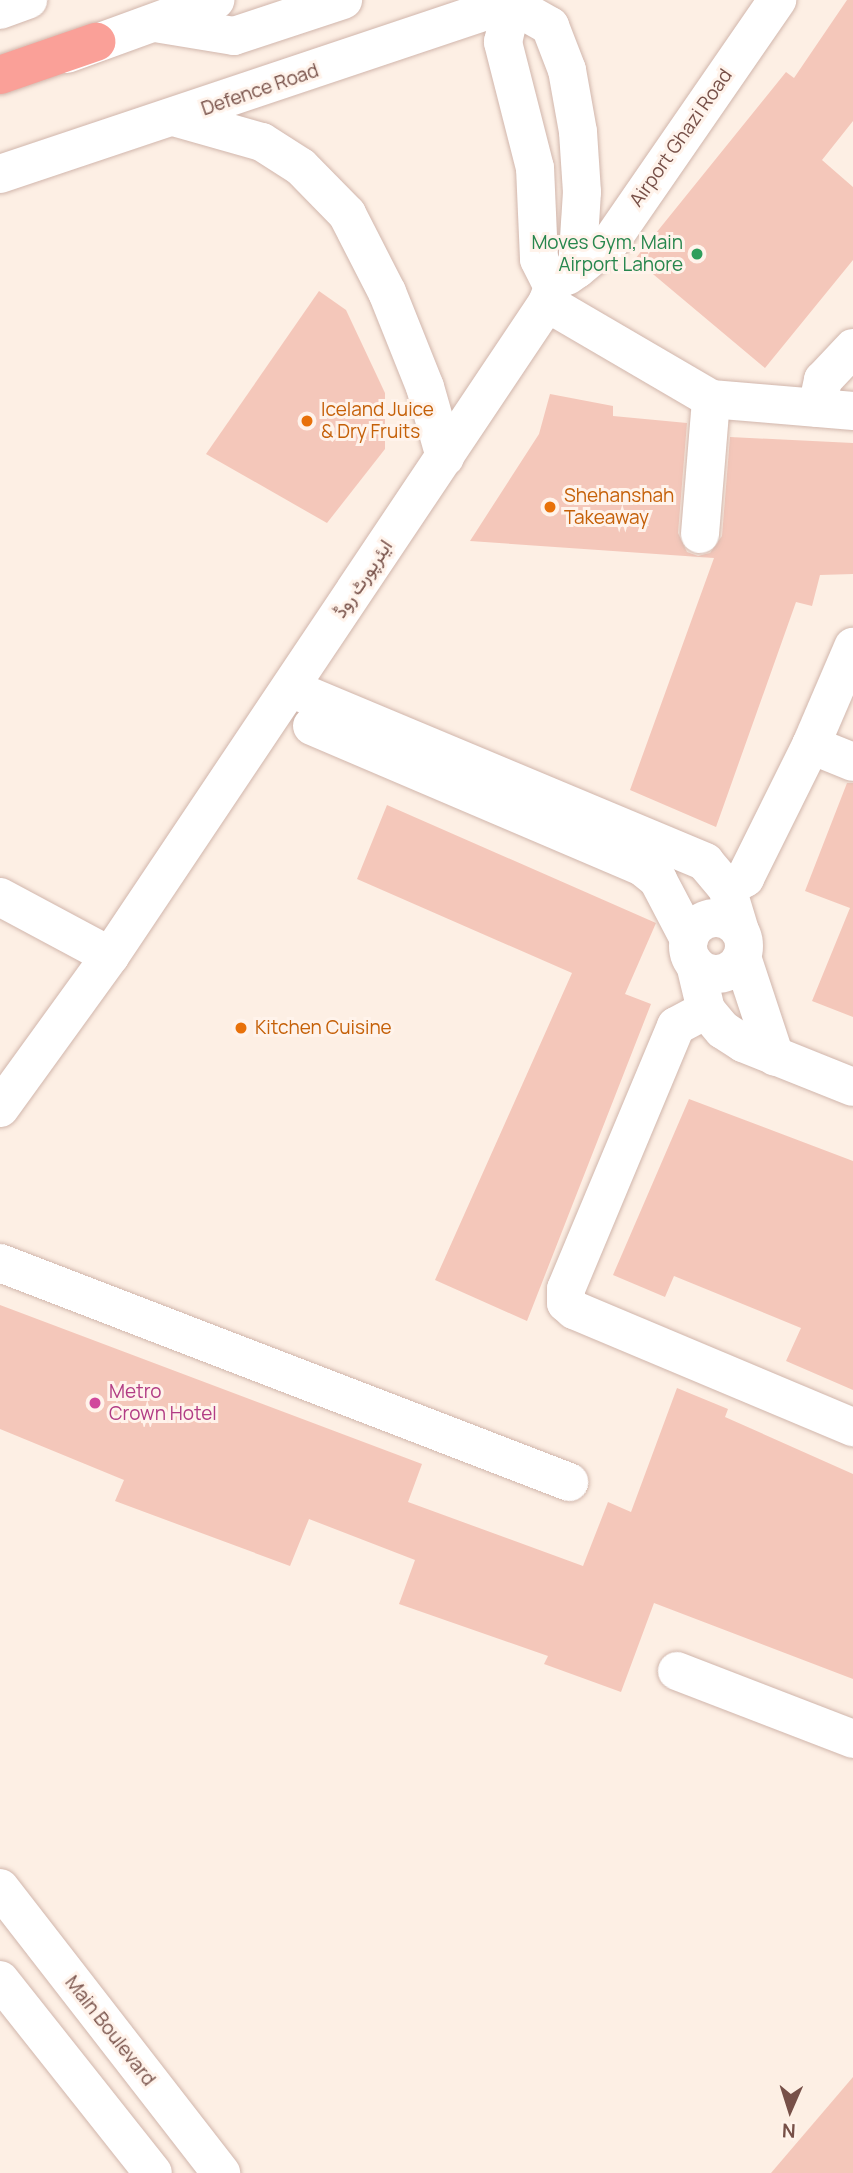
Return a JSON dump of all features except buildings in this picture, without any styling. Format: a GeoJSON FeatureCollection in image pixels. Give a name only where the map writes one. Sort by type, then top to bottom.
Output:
{"type":"FeatureCollection","features":[{"type":"Feature","properties":{"kind":"highway"},"geometry":{"type":"LineString","coordinates":[[0,75],[96,42]]}},
{"type":"Feature","properties":{"kind":"street"},"geometry":{"type":"LineString","coordinates":[[0,10],[28,0]]}},
{"type":"Feature","properties":{"kind":"street"},"geometry":{"type":"LineString","coordinates":[[0,82],[96,42],[215,0]]}},
{"type":"Feature","properties":{"kind":"street"},"geometry":{"type":"LineString","coordinates":[[153,23],[234,36],[343,0]]}},
{"type":"Feature","properties":{"kind":"street","name":"Airport Ghazi Road"},"geometry":{"type":"LineString","coordinates":[[559,286],[611,241],[777,0]]}},
{"type":"Feature","properties":{"kind":"street"},"geometry":{"type":"LineString","coordinates":[[559,286],[582,192],[579,132],[567,70],[550,26],[512,1],[503,42],[535,167],[539,260],[559,286],[710,399],[835,409],[824,380],[853,348]]}},
{"type":"Feature","properties":{"kind":"street","name":"Defence Road"},"geometry":{"type":"LineString","coordinates":[[0,174],[177,118],[512,1]]}},
{"type":"Feature","properties":{"kind":"street"},"geometry":{"type":"LineString","coordinates":[[177,118],[262,142],[301,167],[347,214],[387,292],[425,387],[445,457]]}},
{"type":"Feature","properties":{"kind":"street","name":"ایئرپورٹ روڈ"},"geometry":{"type":"LineString","coordinates":[[0,1108],[110,956],[559,286]]}},
{"type":"Feature","properties":{"kind":"street"},"geometry":{"type":"LineString","coordinates":[[700,534],[710,399]]}},
{"type":"Feature","properties":{"kind":"street"},"geometry":{"type":"LineString","coordinates":[[727,888],[745,878],[811,745],[853,647]]}},
{"type":"Feature","properties":{"kind":"street"},"geometry":{"type":"LineString","coordinates":[[282,699],[705,862],[727,888],[775,1057]]}},
{"type":"Feature","properties":{"kind":"street"},"geometry":{"type":"LineString","coordinates":[[282,699],[641,866],[664,889],[692,951],[706,1010],[723,1030],[775,1057],[853,1087]]}},
{"type":"Feature","properties":{"kind":"street"},"geometry":{"type":"LineString","coordinates":[[811,745],[853,762]]}},
{"type":"Feature","properties":{"kind":"street"},"geometry":{"type":"LineString","coordinates":[[0,897],[110,956]]}},
{"type":"Feature","properties":{"kind":"street"},"geometry":{"type":"LineString","coordinates":[[692,951],[697,925],[712,918],[728,920],[741,944]]}},
{"type":"Feature","properties":{"kind":"street"},"geometry":{"type":"LineString","coordinates":[[706,1010],[676,1026],[566,1289],[566,1303],[574,1310],[853,1427]]}},
{"type":"Feature","properties":{"kind":"street"},"geometry":{"type":"LineString","coordinates":[[0,1263],[569,1482]]}},
{"type":"Feature","properties":{"kind":"street"},"geometry":{"type":"LineString","coordinates":[[677,1671],[853,1739]]}},
{"type":"Feature","properties":{"kind":"street","name":"Main Boulevard"},"geometry":{"type":"LineString","coordinates":[[0,1888],[221,2173]]}},
{"type":"Feature","properties":{"kind":"street"},"geometry":{"type":"LineString","coordinates":[[0,1980],[153,2173]]}},
{"type":"Feature","properties":{"kind":"place","name":"Moves Gym, Main Airport Lahore"},"geometry":{"type":"Point","coordinates":[697,254]}},
{"type":"Feature","properties":{"kind":"place","name":"Iceland Juice & Dry Fruits"},"geometry":{"type":"Point","coordinates":[307,421]}},
{"type":"Feature","properties":{"kind":"place","name":"Shehanshah Takeaway"},"geometry":{"type":"Point","coordinates":[550,507]}},
{"type":"Feature","properties":{"kind":"place","name":"Kitchen Cuisine"},"geometry":{"type":"Point","coordinates":[241,1028]}},
{"type":"Feature","properties":{"kind":"place","name":"Metro Crown Hotel"},"geometry":{"type":"Point","coordinates":[95,1403]}}]}
